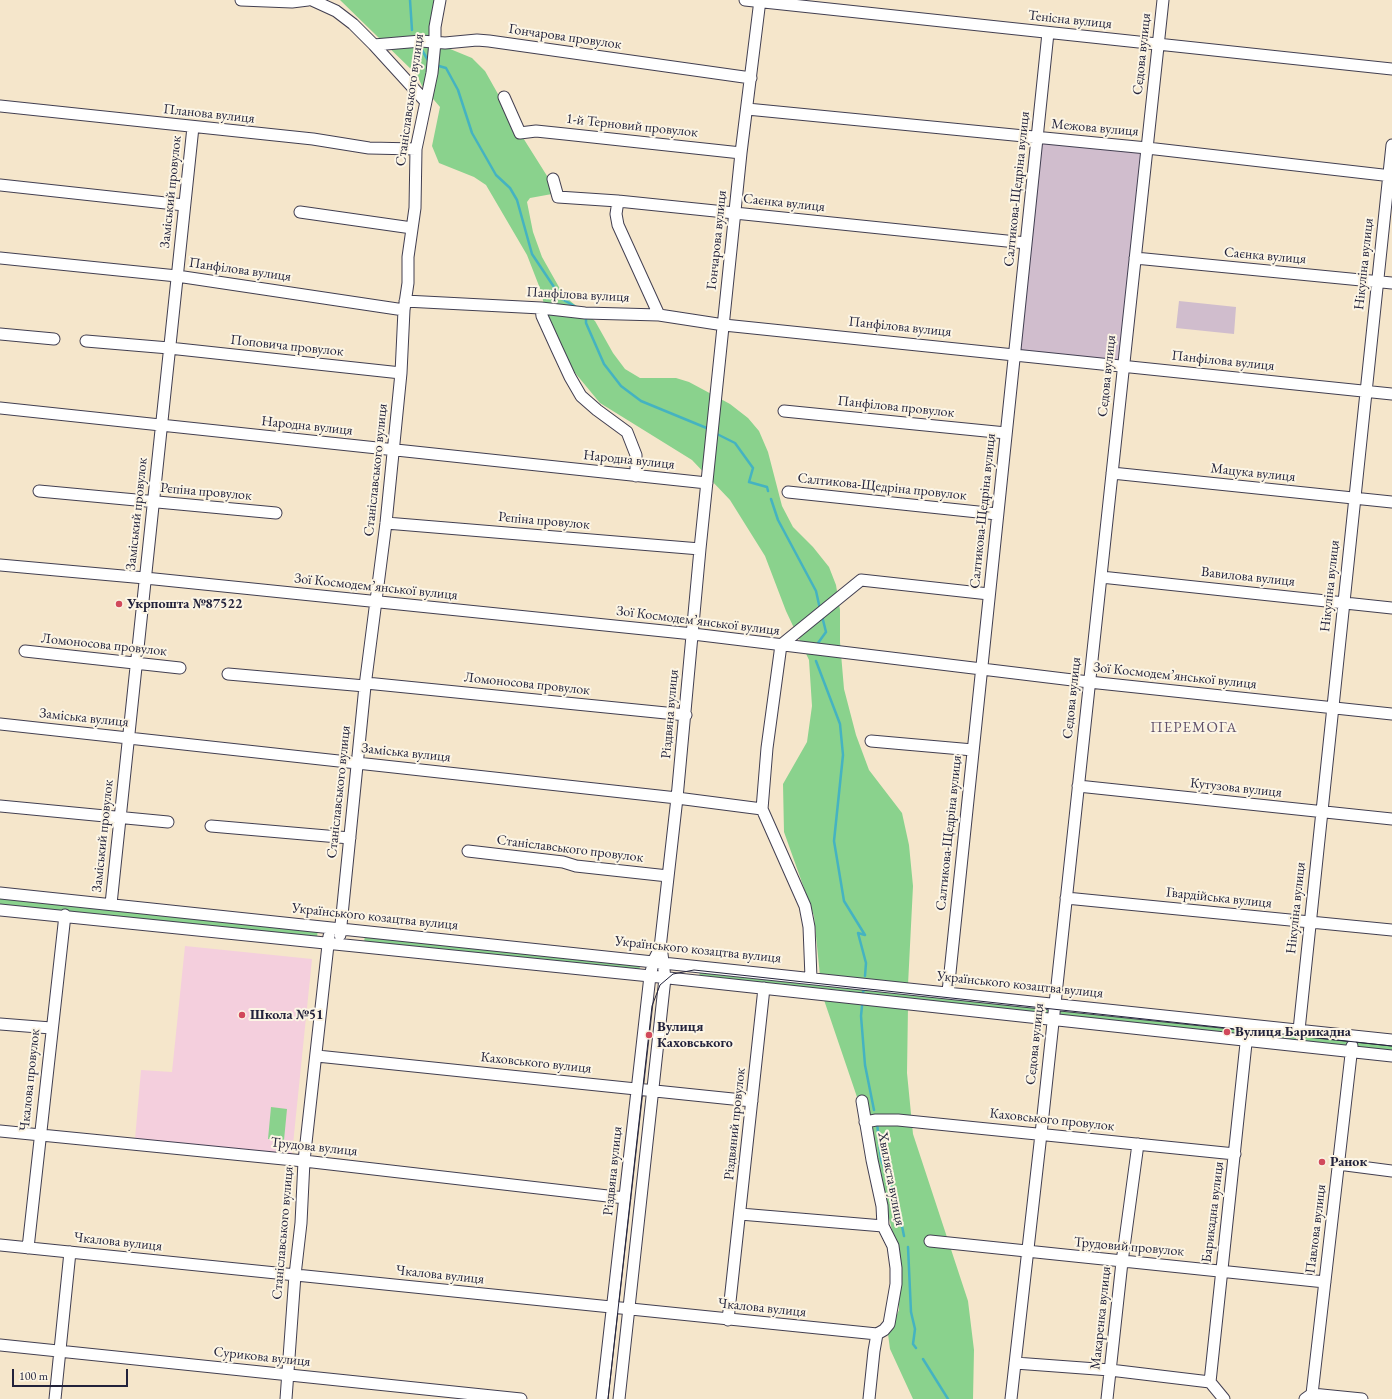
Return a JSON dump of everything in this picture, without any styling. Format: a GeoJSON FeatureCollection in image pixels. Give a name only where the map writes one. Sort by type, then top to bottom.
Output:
{"type":"FeatureCollection","features":[{"type":"Feature","properties":{"kind":"street"},"geometry":{"type":"LineString","coordinates":[[240,0],[292,2],[308,0]]}},
{"type":"Feature","properties":{"kind":"street"},"geometry":{"type":"LineString","coordinates":[[312,0],[341,14],[374,45],[426,102]]}},
{"type":"Feature","properties":{"kind":"street","name":"Станіславського вулиця"},"geometry":{"type":"LineString","coordinates":[[286,1399],[295,1275],[301,1223],[304,1161],[335,928],[350,838],[365,685],[386,523],[401,373],[405,305],[408,284],[408,257],[415,199],[416,149],[426,102],[435,42],[435,27],[440,0]]}},
{"type":"Feature","properties":{"kind":"street","name":"Тенісна вулиця"},"geometry":{"type":"LineString","coordinates":[[745,0],[846,6],[1048,33],[1392,69]]}},
{"type":"Feature","properties":{"kind":"street","name":"Сєдова вулиця"},"geometry":{"type":"LineString","coordinates":[[1011,1399],[1041,1134],[1052,1019],[1163,0]]}},
{"type":"Feature","properties":{"kind":"street","name":"Гончарова вулиця"},"geometry":{"type":"LineString","coordinates":[[707,483],[741,153],[760,1]]}},
{"type":"Feature","properties":{"kind":"street","name":"Салтикова-Щедріна вулиця"},"geometry":{"type":"LineString","coordinates":[[948,992],[1048,33]]}},
{"type":"Feature","properties":{"kind":"street","name":"Гончарова провулок"},"geometry":{"type":"LineString","coordinates":[[374,45],[415,41],[488,41],[751,78]]}},
{"type":"Feature","properties":{"kind":"street","name":"1-й Терновий провулок"},"geometry":{"type":"LineString","coordinates":[[504,97],[520,133],[536,132],[565,134],[741,153]]}},
{"type":"Feature","properties":{"kind":"street","name":"Планова вулиця"},"geometry":{"type":"LineString","coordinates":[[0,106],[313,139],[369,148],[416,149]]}},
{"type":"Feature","properties":{"kind":"street","name":"Межова вулиця"},"geometry":{"type":"LineString","coordinates":[[747,109],[1147,148],[1390,175]]}},
{"type":"Feature","properties":{"kind":"street","name":"Заміський провулок"},"geometry":{"type":"LineString","coordinates":[[111,904],[193,127]]}},
{"type":"Feature","properties":{"kind":"street","name":"Нікуліна вулиця"},"geometry":{"type":"LineString","coordinates":[[1299,1030],[1392,145]]}},
{"type":"Feature","properties":{"kind":"street","name":"Саєнка вулиця"},"geometry":{"type":"LineString","coordinates":[[553,179],[558,197],[618,201],[1026,243]]}},
{"type":"Feature","properties":{"kind":"street"},"geometry":{"type":"LineString","coordinates":[[0,185],[184,205]]}},
{"type":"Feature","properties":{"kind":"street"},"geometry":{"type":"LineString","coordinates":[[618,201],[616,214],[618,225],[659,315]]}},
{"type":"Feature","properties":{"kind":"street"},"geometry":{"type":"LineString","coordinates":[[300,212],[412,228]]}},
{"type":"Feature","properties":{"kind":"street","name":"Панфілова вулиця"},"geometry":{"type":"LineString","coordinates":[[0,258],[177,276],[405,305],[541,308],[585,313],[659,315],[724,325],[1392,394]]}},
{"type":"Feature","properties":{"kind":"street","name":"Саєнка вулиця"},"geometry":{"type":"LineString","coordinates":[[1135,258],[1392,283]]}},
{"type":"Feature","properties":{"kind":"street"},"geometry":{"type":"LineString","coordinates":[[541,308],[542,316],[557,349],[581,396],[627,432],[636,455],[636,476]]}},
{"type":"Feature","properties":{"kind":"street"},"geometry":{"type":"LineString","coordinates":[[0,334],[54,339]]}},
{"type":"Feature","properties":{"kind":"street","name":"Поповича провулок"},"geometry":{"type":"LineString","coordinates":[[86,342],[169,348],[401,373]]}},
{"type":"Feature","properties":{"kind":"street","name":"Народна вулиця"},"geometry":{"type":"LineString","coordinates":[[0,408],[707,483]]}},
{"type":"Feature","properties":{"kind":"street","name":"Панфілова провулок"},"geometry":{"type":"LineString","coordinates":[[784,411],[1006,433]]}},
{"type":"Feature","properties":{"kind":"street","name":"Мацука вулиця"},"geometry":{"type":"LineString","coordinates":[[1112,473],[1392,502]]}},
{"type":"Feature","properties":{"kind":"street","name":"Різдвяна вулиця"},"geometry":{"type":"LineString","coordinates":[[618,1399],[665,978],[659,961],[660,948],[686,715],[707,483]]}},
{"type":"Feature","properties":{"kind":"street","name":"Рєпіна провулок"},"geometry":{"type":"LineString","coordinates":[[39,491],[276,513]]}},
{"type":"Feature","properties":{"kind":"street","name":"Салтикова-Щедріна провулок"},"geometry":{"type":"LineString","coordinates":[[788,492],[997,514]]}},
{"type":"Feature","properties":{"kind":"street","name":"Рєпіна провулок"},"geometry":{"type":"LineString","coordinates":[[386,523],[700,549]]}},
{"type":"Feature","properties":{"kind":"street","name":"Зої Космодем’янської вулиця"},"geometry":{"type":"LineString","coordinates":[[0,565],[145,578],[376,603],[693,634],[981,670],[1392,714]]}},
{"type":"Feature","properties":{"kind":"street","name":"Вавилова вулиця"},"geometry":{"type":"LineString","coordinates":[[1100,577],[1392,608]]}},
{"type":"Feature","properties":{"kind":"street"},"geometry":{"type":"LineString","coordinates":[[811,978],[809,927],[805,906],[762,809],[767,748],[781,645],[861,580],[989,594]]}},
{"type":"Feature","properties":{"kind":"street","name":"Ломоносова провулок"},"geometry":{"type":"LineString","coordinates":[[25,652],[180,668]]}},
{"type":"Feature","properties":{"kind":"street","name":"Ломоносова провулок"},"geometry":{"type":"LineString","coordinates":[[228,674],[365,685],[686,715]]}},
{"type":"Feature","properties":{"kind":"street","name":"Заміська вулиця"},"geometry":{"type":"LineString","coordinates":[[0,724],[677,798],[762,809]]}},
{"type":"Feature","properties":{"kind":"street"},"geometry":{"type":"LineString","coordinates":[[871,741],[973,750]]}},
{"type":"Feature","properties":{"kind":"street","name":"Кутузова вулиця"},"geometry":{"type":"LineString","coordinates":[[1078,786],[1392,819]]}},
{"type":"Feature","properties":{"kind":"street"},"geometry":{"type":"LineString","coordinates":[[0,806],[168,822]]}},
{"type":"Feature","properties":{"kind":"street"},"geometry":{"type":"LineString","coordinates":[[212,826],[350,838]]}},
{"type":"Feature","properties":{"kind":"street","name":"Станіславського провулок"},"geometry":{"type":"LineString","coordinates":[[468,851],[563,862],[576,866],[668,876]]}},
{"type":"Feature","properties":{"kind":"street","name":"Українського козацтва вулиця"},"geometry":{"type":"LineString","coordinates":[[0,893],[659,961],[1392,1040]]}},
{"type":"Feature","properties":{"kind":"street","name":"Гвардійська вулиця"},"geometry":{"type":"LineString","coordinates":[[1066,898],[1392,930]]}},
{"type":"Feature","properties":{"kind":"street"},"geometry":{"type":"LineString","coordinates":[[0,910],[650,976],[1392,1056]]}},
{"type":"Feature","properties":{"kind":"street","name":"Чкалова провулок"},"geometry":{"type":"LineString","coordinates":[[28,1248],[51,1028],[65,916]]}},
{"type":"Feature","properties":{"kind":"street","name":"Різдвяна вулиця"},"geometry":{"type":"LineString","coordinates":[[602,1399],[650,976],[659,961]]}},
{"type":"Feature","properties":{"kind":"street","name":"Різдвяний провулок"},"geometry":{"type":"LineString","coordinates":[[728,1320],[764,988]]}},
{"type":"Feature","properties":{"kind":"street"},"geometry":{"type":"LineString","coordinates":[[0,1024],[51,1028]]}},
{"type":"Feature","properties":{"kind":"street","name":"Барикадна вулиця"},"geometry":{"type":"LineString","coordinates":[[1210,1382],[1248,1024]]}},
{"type":"Feature","properties":{"kind":"street","name":"Павлова вулиця"},"geometry":{"type":"LineString","coordinates":[[1309,1396],[1325,1282],[1353,1036]]}},
{"type":"Feature","properties":{"kind":"street","name":"Каховського вулиця"},"geometry":{"type":"LineString","coordinates":[[317,1056],[752,1101]]}},
{"type":"Feature","properties":{"kind":"street","name":"Хвиляста вулиця"},"geometry":{"type":"LineString","coordinates":[[862,1100],[882,1206],[883,1226],[893,1246],[896,1268],[896,1284],[889,1324],[884,1330],[877,1334]]}},
{"type":"Feature","properties":{"kind":"street","name":"Каховського провулок"},"geometry":{"type":"LineString","coordinates":[[865,1122],[876,1120],[898,1120],[1235,1154]]}},
{"type":"Feature","properties":{"kind":"street","name":"Трудова вулиця"},"geometry":{"type":"LineString","coordinates":[[0,1131],[304,1161],[625,1198]]}},
{"type":"Feature","properties":{"kind":"street","name":"Макаренка вулиця"},"geometry":{"type":"LineString","coordinates":[[1107,1399],[1122,1262],[1138,1144]]}},
{"type":"Feature","properties":{"kind":"street"},"geometry":{"type":"LineString","coordinates":[[1338,1164],[1392,1170]]}},
{"type":"Feature","properties":{"kind":"street"},"geometry":{"type":"LineString","coordinates":[[740,1214],[883,1226]]}},
{"type":"Feature","properties":{"kind":"street","name":"Трудовий провулок"},"geometry":{"type":"LineString","coordinates":[[930,1241],[1027,1253],[1325,1282]]}},
{"type":"Feature","properties":{"kind":"street","name":"Чкалова вулиця"},"geometry":{"type":"LineString","coordinates":[[0,1245],[628,1310],[877,1334]]}},
{"type":"Feature","properties":{"kind":"street"},"geometry":{"type":"LineString","coordinates":[[55,1399],[70,1252]]}},
{"type":"Feature","properties":{"kind":"street"},"geometry":{"type":"LineString","coordinates":[[870,1399],[877,1334]]}},
{"type":"Feature","properties":{"kind":"street","name":"Сурикова вулиця"},"geometry":{"type":"LineString","coordinates":[[0,1345],[521,1399]]}},
{"type":"Feature","properties":{"kind":"street"},"geometry":{"type":"LineString","coordinates":[[1015,1362],[1110,1370],[1210,1382],[1224,1399]]}},
{"type":"Feature","properties":{"kind":"street"},"geometry":{"type":"LineString","coordinates":[[1309,1396],[1362,1399]]}},
{"type":"Feature","properties":{"kind":"shaded area"},"geometry":{"type":"Polygon","coordinates":[[[1041,141],[1143,151],[1121,362],[1016,351],[1041,141]]]}},
{"type":"Feature","properties":{"kind":"shaded area"},"geometry":{"type":"Polygon","coordinates":[[[1179,301],[1236,307],[1234,334],[1176,328],[1179,301]]]}},
{"type":"Feature","properties":{"kind":"shaded area","name":"Школа №51"},"geometry":{"type":"Polygon","coordinates":[[[185,946],[312,959],[292,1154],[135,1139],[141,1070],[172,1072],[185,946]]]}},
{"type":"Feature","properties":{"kind":"green space"},"geometry":{"type":"Polygon","coordinates":[[[340,0],[440,0],[438,44],[472,58],[485,71],[520,133],[554,187],[552,194],[530,198],[527,202],[533,232],[542,257],[564,296],[595,321],[613,353],[625,369],[640,378],[676,378],[689,382],[730,404],[748,418],[759,431],[768,452],[782,506],[793,527],[813,547],[829,567],[836,585],[840,610],[840,642],[844,689],[856,735],[869,770],[902,813],[909,845],[913,886],[908,985],[820,976],[814,916],[784,832],[783,784],[807,742],[812,706],[809,660],[786,611],[765,556],[730,500],[692,460],[600,403],[571,368],[547,319],[541,291],[527,255],[486,185],[474,177],[439,163],[432,146],[440,107],[422,86],[417,75],[340,0]]]}},
{"type":"Feature","properties":{"kind":"green space"},"geometry":{"type":"Polygon","coordinates":[[[0,896],[318,928],[317,938],[0,905],[0,896]]]}},
{"type":"Feature","properties":{"kind":"green space"},"geometry":{"type":"Polygon","coordinates":[[[365,933],[641,961],[639,972],[364,944],[365,933]]]}},
{"type":"Feature","properties":{"kind":"green space"},"geometry":{"type":"Polygon","coordinates":[[[700,968],[1052,1006],[1050,1017],[699,979],[700,968]]]}},
{"type":"Feature","properties":{"kind":"green space"},"geometry":{"type":"Polygon","coordinates":[[[823,997],[908,1006],[907,1073],[913,1134],[968,1301],[974,1350],[973,1399],[913,1399],[890,1349],[888,1334],[899,1310],[899,1257],[883,1195],[871,1128],[857,1097],[823,997]]]}},
{"type":"Feature","properties":{"kind":"green space"},"geometry":{"type":"Polygon","coordinates":[[[1056,1006],[1246,1026],[1244,1038],[1055,1018],[1056,1006]]]}},
{"type":"Feature","properties":{"kind":"green space"},"geometry":{"type":"Polygon","coordinates":[[[1250,1027],[1297,1032],[1295,1044],[1249,1039],[1250,1027]]]}},
{"type":"Feature","properties":{"kind":"green space"},"geometry":{"type":"Polygon","coordinates":[[[1301,1032],[1351,1038],[1350,1049],[1299,1044],[1301,1032]]]}},
{"type":"Feature","properties":{"kind":"green space"},"geometry":{"type":"Polygon","coordinates":[[[1355,1038],[1392,1042],[1392,1054],[1354,1050],[1355,1038]]]}},
{"type":"Feature","properties":{"kind":"green space"},"geometry":{"type":"Polygon","coordinates":[[[271,1107],[287,1109],[284,1140],[268,1139],[271,1107]]]}},
{"type":"Feature","properties":{"kind":"waterway"},"geometry":{"type":"LineString","coordinates":[[410,0],[412,30]]}},
{"type":"Feature","properties":{"kind":"waterway"},"geometry":{"type":"LineString","coordinates":[[419,45],[429,62]]}},
{"type":"Feature","properties":{"kind":"waterway"},"geometry":{"type":"LineString","coordinates":[[439,66],[446,68],[458,90],[472,133],[496,175],[510,188],[517,200],[532,254],[562,299],[576,307]]}},
{"type":"Feature","properties":{"kind":"waterway"},"geometry":{"type":"LineString","coordinates":[[586,319],[586,323],[604,364],[621,386],[641,401],[709,429]]}},
{"type":"Feature","properties":{"kind":"waterway"},"geometry":{"type":"LineString","coordinates":[[715,433],[735,443],[753,468],[749,482],[767,487],[768,491]]}},
{"type":"Feature","properties":{"kind":"waterway"},"geometry":{"type":"LineString","coordinates":[[771,499],[778,520],[816,591],[820,609]]}},
{"type":"Feature","properties":{"kind":"waterway"},"geometry":{"type":"LineString","coordinates":[[818,643],[826,632],[822,616]]}},
{"type":"Feature","properties":{"kind":"waterway"},"geometry":{"type":"LineString","coordinates":[[816,661],[840,724],[843,755],[834,841],[844,901],[865,935],[858,933],[866,963],[865,976]]}},
{"type":"Feature","properties":{"kind":"waterway"},"geometry":{"type":"LineString","coordinates":[[862,1006],[861,1016],[865,1065],[874,1110]]}},
{"type":"Feature","properties":{"kind":"waterway"},"geometry":{"type":"LineString","coordinates":[[877,1123],[881,1159],[899,1211],[904,1236]]}},
{"type":"Feature","properties":{"kind":"waterway"},"geometry":{"type":"LineString","coordinates":[[908,1247],[911,1312],[915,1329],[913,1344],[916,1348]]}},
{"type":"Feature","properties":{"kind":"waterway"},"geometry":{"type":"LineString","coordinates":[[923,1359],[948,1399]]}},
{"type":"Feature","properties":{"kind":"tram line"},"geometry":{"type":"LineString","coordinates":[[608,1399],[652,1006],[660,985],[673,974],[694,970],[1392,1046]]}},
{"type":"Feature","properties":{"kind":"place","name":"Укрпошта №87522"},"geometry":{"type":"Point","coordinates":[119,604]}},
{"type":"Feature","properties":{"kind":"place","name":"Школа №51"},"geometry":{"type":"Point","coordinates":[242,1015]}},
{"type":"Feature","properties":{"kind":"place","name":"Вулиця Барикадна"},"geometry":{"type":"Point","coordinates":[1227,1032]}},
{"type":"Feature","properties":{"kind":"place","name":"Вулиця Каховського"},"geometry":{"type":"Point","coordinates":[649,1035]}},
{"type":"Feature","properties":{"kind":"place","name":"Ранок"},"geometry":{"type":"Point","coordinates":[1322,1162]}},
{"type":"Feature","properties":{"kind":"district","name":"ПЕРЕМОГА"},"geometry":{"type":"Point","coordinates":[1194,728]}}]}
